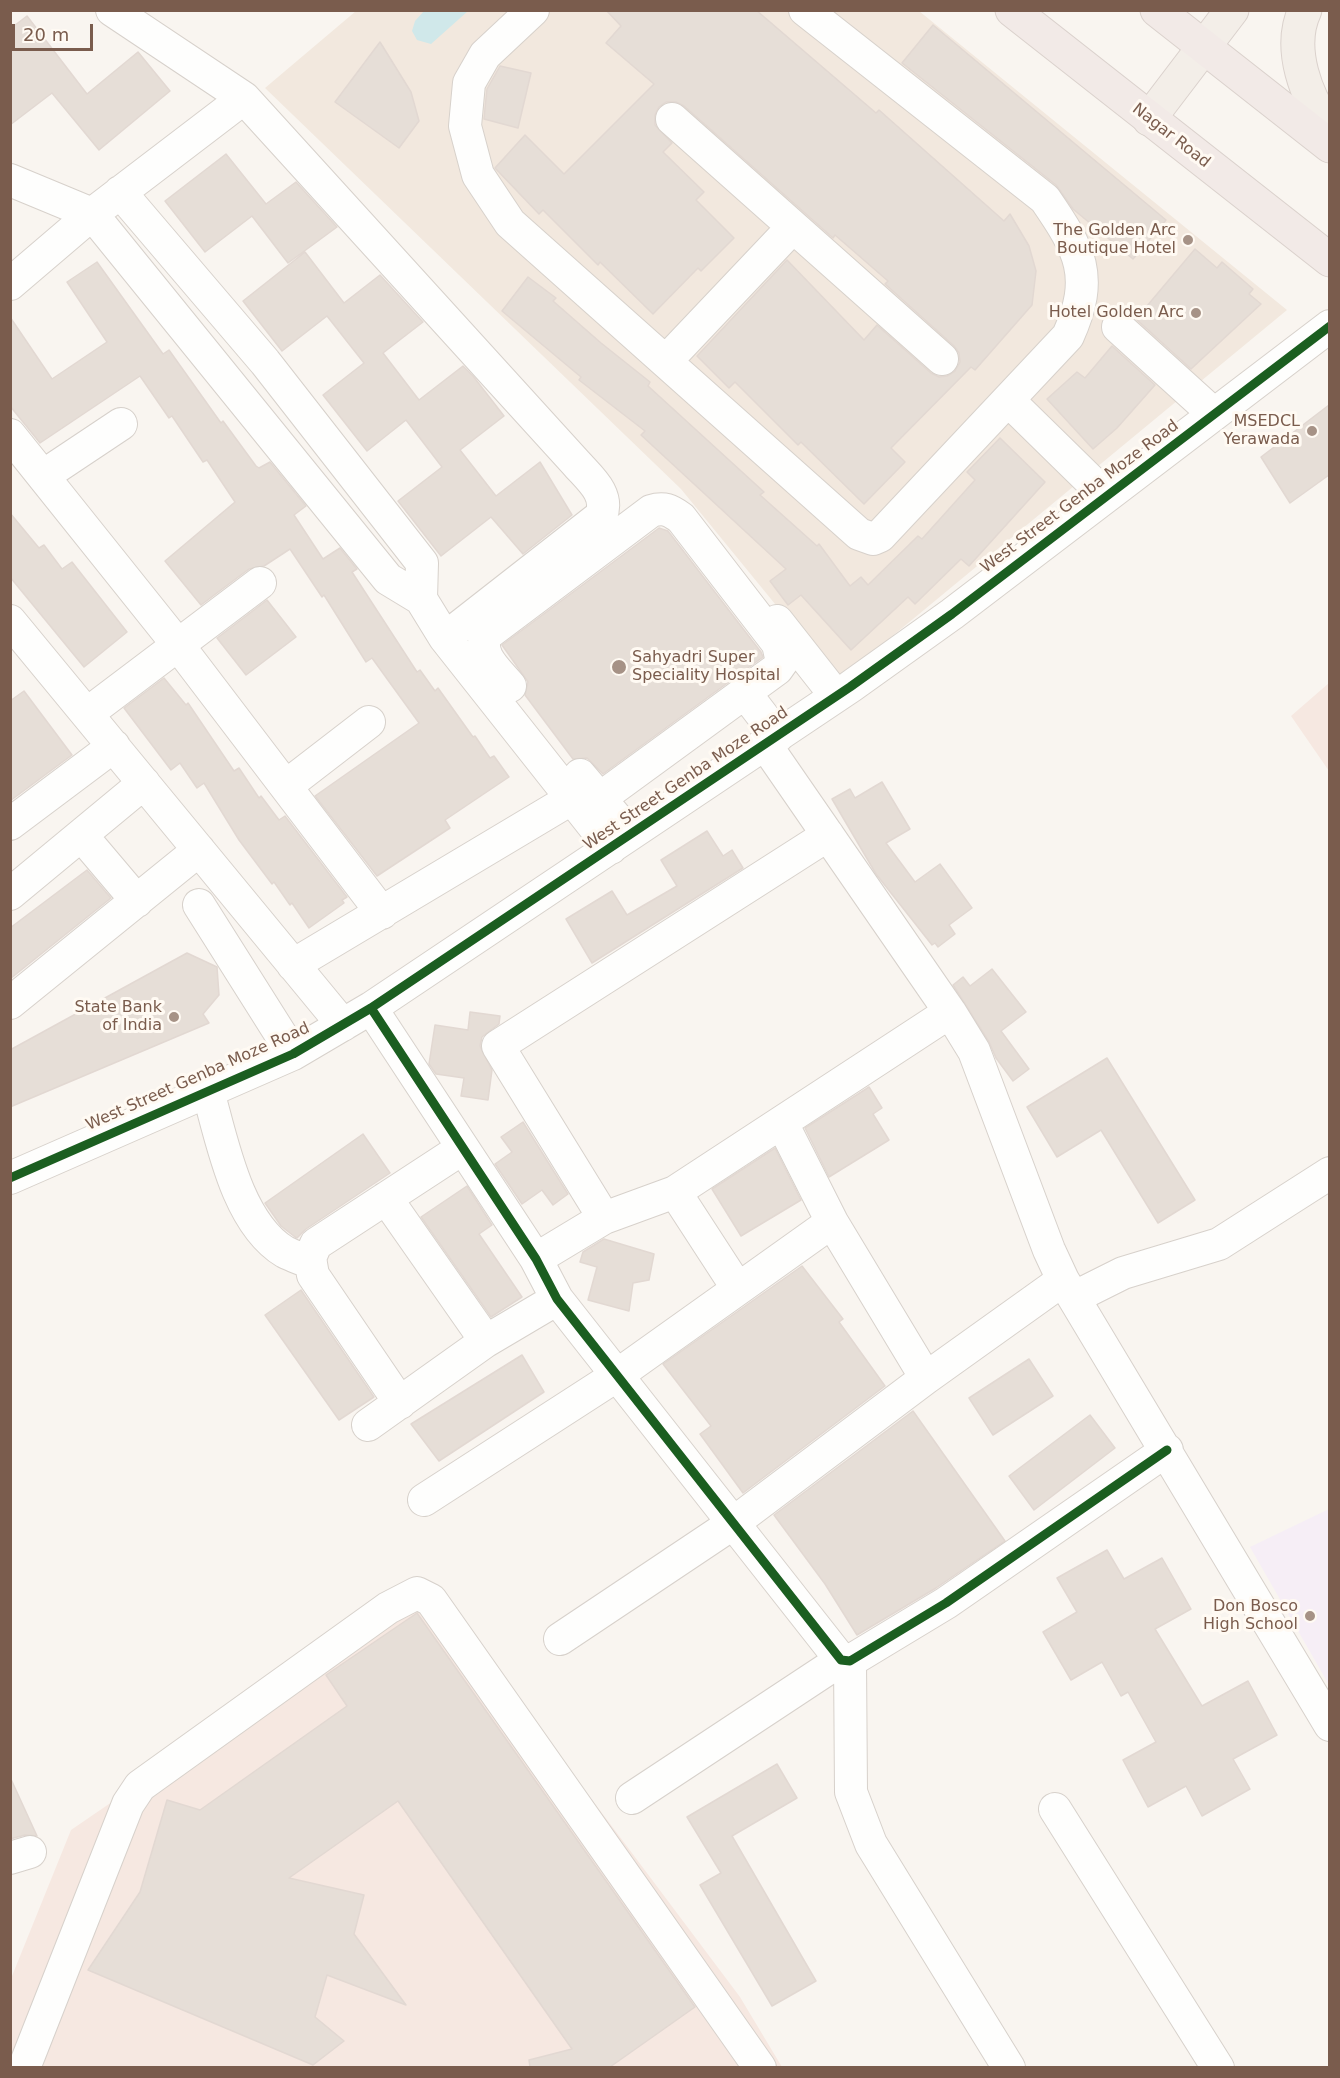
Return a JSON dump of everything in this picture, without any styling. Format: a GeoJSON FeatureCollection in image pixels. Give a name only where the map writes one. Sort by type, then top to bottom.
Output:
{"type":"FeatureCollection","features":[{"type":"Feature","properties":{"kind":"highway","name":"Nagar Road"},"geometry":{"type":"LineString","coordinates":[[1012,10],[1329,260]]}},
{"type":"Feature","properties":{"kind":"highway"},"geometry":{"type":"LineString","coordinates":[[1157,10],[1203,47],[1328,127]]}},
{"type":"Feature","properties":{"kind":"main road"},"geometry":{"type":"LineString","coordinates":[[1149,119],[1232,10]]}},
{"type":"Feature","properties":{"kind":"main road"},"geometry":{"type":"LineString","coordinates":[[1305,10],[1301,18],[1298,49],[1304,81],[1328,127]]}},
{"type":"Feature","properties":{"kind":"street"},"geometry":{"type":"LineString","coordinates":[[112,10],[244,98],[394,261],[604,496],[601,516],[445,638]]}},
{"type":"Feature","properties":{"kind":"street"},"geometry":{"type":"LineString","coordinates":[[533,10],[485,55],[469,83],[465,126],[478,175],[510,223],[859,534],[873,539],[880,536],[1068,336],[1081,307],[1083,276],[1069,234],[1045,199],[805,10]]}},
{"type":"Feature","properties":{"kind":"street"},"geometry":{"type":"LineString","coordinates":[[10,284],[92,214],[244,98]]}},
{"type":"Feature","properties":{"kind":"street"},"geometry":{"type":"LineString","coordinates":[[672,119],[942,359]]}},
{"type":"Feature","properties":{"kind":"street"},"geometry":{"type":"LineString","coordinates":[[10,180],[92,214],[388,579],[421,599],[445,638],[593,802]]}},
{"type":"Feature","properties":{"kind":"street"},"geometry":{"type":"LineString","coordinates":[[120,192],[265,362],[422,563],[421,599]]}},
{"type":"Feature","properties":{"kind":"street"},"geometry":{"type":"LineString","coordinates":[[666,361],[793,227]]}},
{"type":"Feature","properties":{"kind":"street","name":"West Street Genba Moze Road"},"geometry":{"type":"LineString","coordinates":[[10,1178],[293,1054],[371,1008],[836,696],[952,614],[1329,326]]}},
{"type":"Feature","properties":{"kind":"street"},"geometry":{"type":"LineString","coordinates":[[1118,327],[1214,414]]}},
{"type":"Feature","properties":{"kind":"street"},"geometry":{"type":"LineString","coordinates":[[1009,401],[1106,496]]}},
{"type":"Feature","properties":{"kind":"street"},"geometry":{"type":"LineString","coordinates":[[43,476],[121,424]]}},
{"type":"Feature","properties":{"kind":"street"},"geometry":{"type":"LineString","coordinates":[[10,435],[178,645],[382,913]]}},
{"type":"Feature","properties":{"kind":"street"},"geometry":{"type":"LineString","coordinates":[[683,502],[836,696]]}},
{"type":"Feature","properties":{"kind":"street"},"geometry":{"type":"LineString","coordinates":[[293,965],[382,913],[593,802],[750,700],[777,669],[782,662],[778,644],[681,518],[672,511],[661,508],[651,511],[486,635],[483,643],[490,661],[593,802],[621,841]]}},
{"type":"Feature","properties":{"kind":"street"},"geometry":{"type":"LineString","coordinates":[[88,713],[260,583]]}},
{"type":"Feature","properties":{"kind":"street"},"geometry":{"type":"LineString","coordinates":[[10,621],[343,1025]]}},
{"type":"Feature","properties":{"kind":"street"},"geometry":{"type":"LineString","coordinates":[[750,700],[771,740],[828,835],[950,1012],[974,1051],[1048,1250],[1329,1725]]}},
{"type":"Feature","properties":{"kind":"street"},"geometry":{"type":"LineString","coordinates":[[286,786],[369,722]]}},
{"type":"Feature","properties":{"kind":"street"},"geometry":{"type":"LineString","coordinates":[[10,824],[114,746]]}},
{"type":"Feature","properties":{"kind":"street"},"geometry":{"type":"LineString","coordinates":[[10,894],[144,783]]}},
{"type":"Feature","properties":{"kind":"street"},"geometry":{"type":"LineString","coordinates":[[604,1218],[498,1046],[828,835]]}},
{"type":"Feature","properties":{"kind":"street"},"geometry":{"type":"LineString","coordinates":[[82,836],[137,901]]}},
{"type":"Feature","properties":{"kind":"street"},"geometry":{"type":"LineString","coordinates":[[10,1003],[199,850]]}},
{"type":"Feature","properties":{"kind":"street"},"geometry":{"type":"LineString","coordinates":[[199,905],[293,1054]]}},
{"type":"Feature","properties":{"kind":"street"},"geometry":{"type":"LineString","coordinates":[[371,1008],[536,1259],[557,1299],[732,1524],[845,1660],[852,1792],[872,1844],[1009,2067]]}},
{"type":"Feature","properties":{"kind":"street"},"geometry":{"type":"LineString","coordinates":[[536,1259],[604,1218],[675,1192],[950,1012]]}},
{"type":"Feature","properties":{"kind":"street"},"geometry":{"type":"LineString","coordinates":[[208,1090],[226,1157],[240,1196],[262,1230],[284,1251],[311,1263]]}},
{"type":"Feature","properties":{"kind":"street"},"geometry":{"type":"LineString","coordinates":[[782,1122],[832,1222],[926,1378]]}},
{"type":"Feature","properties":{"kind":"street"},"geometry":{"type":"LineString","coordinates":[[400,1403],[313,1275],[310,1258],[316,1244],[463,1148]]}},
{"type":"Feature","properties":{"kind":"street"},"geometry":{"type":"LineString","coordinates":[[560,1639],[732,1524],[926,1378],[1069,1288],[1219,1244],[1329,1173]]}},
{"type":"Feature","properties":{"kind":"street"},"geometry":{"type":"LineString","coordinates":[[675,1192],[738,1289]]}},
{"type":"Feature","properties":{"kind":"street"},"geometry":{"type":"LineString","coordinates":[[386,1198],[486,1341]]}},
{"type":"Feature","properties":{"kind":"street"},"geometry":{"type":"LineString","coordinates":[[424,1500],[616,1376],[832,1222]]}},
{"type":"Feature","properties":{"kind":"street"},"geometry":{"type":"LineString","coordinates":[[368,1425],[486,1341],[557,1299]]}},
{"type":"Feature","properties":{"kind":"street"},"geometry":{"type":"LineString","coordinates":[[632,1798],[845,1660],[946,1603],[1167,1449]]}},
{"type":"Feature","properties":{"kind":"street"},"geometry":{"type":"LineString","coordinates":[[24,2067],[128,1804],[140,1786],[388,1608],[417,1593],[431,1600],[760,2067]]}},
{"type":"Feature","properties":{"kind":"street"},"geometry":{"type":"LineString","coordinates":[[1055,1809],[1218,2067]]}},
{"type":"Feature","properties":{"kind":"shaded area"},"geometry":{"type":"Polygon","coordinates":[[[356,11],[919,11],[1287,310],[838,681],[681,489],[265,88],[356,11]]]}},
{"type":"Feature","properties":{"kind":"shaded area"},"geometry":{"type":"Polygon","coordinates":[[[1329,683],[1329,771],[1291,716],[1329,683]]]}},
{"type":"Feature","properties":{"kind":"shaded area","name":"Don Bosco High School"},"geometry":{"type":"Polygon","coordinates":[[[1329,1509],[1329,1685],[1250,1547],[1329,1509]]]}},
{"type":"Feature","properties":{"kind":"shaded area"},"geometry":{"type":"Polygon","coordinates":[[[430,1584],[740,1997],[782,2067],[11,2067],[10,1981],[71,1830],[430,1584]]]}},
{"type":"Feature","properties":{"kind":"water"},"geometry":{"type":"Polygon","coordinates":[[[424,11],[468,11],[431,44],[417,40],[412,31],[415,21],[424,11]]]}},
{"type":"Feature","properties":{"kind":"building"},"geometry":{"type":"Polygon","coordinates":[[[606,10],[756,10],[876,113],[879,110],[1004,221],[1010,214],[1029,246],[1036,271],[1032,305],[975,370],[971,367],[891,448],[905,462],[864,504],[801,442],[798,445],[735,382],[729,388],[697,356],[787,260],[864,340],[877,325],[931,373],[939,377],[947,376],[955,371],[960,362],[959,353],[954,346],[885,284],[888,281],[835,235],[833,238],[684,106],[676,102],[666,102],[659,107],[655,115],[655,125],[672,143],[663,152],[704,192],[696,200],[734,238],[701,271],[698,268],[653,314],[600,262],[598,265],[543,210],[539,214],[495,168],[525,135],[564,174],[654,84],[606,43],[621,26],[606,10]]]}},
{"type":"Feature","properties":{"kind":"building"},"geometry":{"type":"Polygon","coordinates":[[[27,16],[87,94],[138,52],[170,91],[99,150],[52,93],[10,125],[10,29],[27,16]]]}},
{"type":"Feature","properties":{"kind":"building"},"geometry":{"type":"Polygon","coordinates":[[[933,25],[1166,220],[1133,259],[1073,209],[1056,185],[902,63],[933,25]]]}},
{"type":"Feature","properties":{"kind":"building"},"geometry":{"type":"Polygon","coordinates":[[[380,42],[411,92],[419,121],[399,148],[335,102],[380,42]]]}},
{"type":"Feature","properties":{"kind":"building"},"geometry":{"type":"Polygon","coordinates":[[[500,66],[531,73],[518,128],[484,119],[487,89],[500,66]]]}},
{"type":"Feature","properties":{"kind":"building"},"geometry":{"type":"Polygon","coordinates":[[[226,154],[266,204],[296,182],[337,227],[288,263],[252,216],[205,252],[165,201],[226,154]]]}},
{"type":"Feature","properties":{"kind":"building","name":"Hotel Golden Arc"},"geometry":{"type":"Polygon","coordinates":[[[1195,249],[1217,268],[1222,262],[1253,289],[1249,294],[1261,304],[1191,369],[1136,319],[1195,249]]]}},
{"type":"Feature","properties":{"kind":"building"},"geometry":{"type":"Polygon","coordinates":[[[305,252],[344,303],[380,275],[423,322],[383,353],[419,400],[463,366],[473,376],[504,416],[460,450],[496,496],[540,462],[572,515],[523,554],[491,517],[441,556],[398,501],[442,467],[406,420],[367,451],[323,395],[364,363],[327,316],[282,351],[243,301],[305,252]]]}},
{"type":"Feature","properties":{"kind":"building"},"geometry":{"type":"Polygon","coordinates":[[[97,262],[163,354],[169,350],[221,423],[223,421],[256,466],[259,468],[270,462],[306,506],[294,515],[323,559],[340,548],[357,569],[352,572],[417,672],[420,670],[435,691],[438,688],[473,737],[475,736],[490,758],[494,756],[509,777],[445,820],[450,828],[377,876],[315,796],[419,723],[372,658],[366,662],[324,595],[322,597],[290,549],[264,566],[249,569],[201,605],[165,561],[235,502],[207,460],[203,462],[172,416],[169,418],[140,376],[40,443],[10,406],[10,317],[52,379],[107,342],[67,282],[97,262]]]}},
{"type":"Feature","properties":{"kind":"building"},"geometry":{"type":"Polygon","coordinates":[[[528,277],[556,298],[553,301],[601,343],[650,382],[648,386],[764,492],[760,495],[817,546],[819,544],[850,586],[861,577],[868,585],[918,536],[922,539],[975,480],[967,472],[1000,438],[1045,482],[969,566],[961,559],[915,604],[908,597],[851,650],[801,595],[788,605],[770,581],[786,569],[641,435],[645,431],[579,380],[581,377],[502,311],[528,277]]]}},
{"type":"Feature","properties":{"kind":"building"},"geometry":{"type":"Polygon","coordinates":[[[1112,346],[1155,385],[1117,428],[1093,449],[1047,399],[1077,372],[1085,378],[1112,346]]]}},
{"type":"Feature","properties":{"kind":"building","name":"MSEDCL Yerawada"},"geometry":{"type":"Polygon","coordinates":[[[1329,405],[1329,475],[1290,503],[1261,457],[1329,405]]]}},
{"type":"Feature","properties":{"kind":"building"},"geometry":{"type":"Polygon","coordinates":[[[10,513],[39,548],[44,545],[62,569],[72,562],[127,632],[84,667],[10,577],[10,513]]]}},
{"type":"Feature","properties":{"kind":"building"},"geometry":{"type":"Polygon","coordinates":[[[659,528],[668,531],[763,657],[603,774],[587,758],[573,759],[525,695],[528,682],[502,645],[659,528]]]}},
{"type":"Feature","properties":{"kind":"building"},"geometry":{"type":"Polygon","coordinates":[[[267,600],[296,637],[246,675],[217,638],[267,600]]]}},
{"type":"Feature","properties":{"kind":"building"},"geometry":{"type":"Polygon","coordinates":[[[164,678],[186,705],[188,703],[234,771],[239,768],[259,798],[261,796],[279,820],[285,816],[347,897],[342,900],[344,903],[309,928],[292,903],[290,905],[274,882],[272,884],[239,840],[204,783],[197,788],[180,763],[171,770],[124,708],[164,678]]]}},
{"type":"Feature","properties":{"kind":"building"},"geometry":{"type":"Polygon","coordinates":[[[24,691],[72,755],[10,801],[10,701],[24,691]]]}},
{"type":"Feature","properties":{"kind":"building"},"geometry":{"type":"Polygon","coordinates":[[[882,782],[910,829],[886,843],[915,882],[940,864],[972,908],[949,925],[955,934],[938,947],[935,943],[932,945],[876,874],[832,799],[850,789],[855,798],[882,782]]]}},
{"type":"Feature","properties":{"kind":"building"},"geometry":{"type":"Polygon","coordinates":[[[707,831],[723,856],[732,850],[743,868],[592,963],[566,919],[612,891],[627,915],[677,886],[661,860],[707,831]]]}},
{"type":"Feature","properties":{"kind":"building"},"geometry":{"type":"Polygon","coordinates":[[[87,870],[111,898],[10,979],[10,928],[87,870]]]}},
{"type":"Feature","properties":{"kind":"building"},"geometry":{"type":"Polygon","coordinates":[[[187,953],[217,967],[219,995],[203,1014],[209,1023],[10,1107],[10,1050],[187,953]]]}},
{"type":"Feature","properties":{"kind":"building"},"geometry":{"type":"Polygon","coordinates":[[[992,969],[1026,1012],[1001,1031],[1029,1069],[1013,1081],[996,1058],[989,1042],[953,985],[963,977],[970,986],[992,969]]]}},
{"type":"Feature","properties":{"kind":"building"},"geometry":{"type":"Polygon","coordinates":[[[470,1012],[500,1016],[499,1024],[482,1037],[480,1046],[492,1070],[488,1100],[461,1096],[464,1078],[436,1074],[429,1064],[435,1025],[468,1030],[470,1012]]]}},
{"type":"Feature","properties":{"kind":"building"},"geometry":{"type":"Polygon","coordinates":[[[1107,1058],[1195,1200],[1158,1223],[1101,1130],[1057,1157],[1027,1107],[1107,1058]]]}},
{"type":"Feature","properties":{"kind":"building"},"geometry":{"type":"Polygon","coordinates":[[[869,1087],[882,1108],[873,1114],[889,1140],[829,1177],[805,1128],[869,1087]]]}},
{"type":"Feature","properties":{"kind":"building"},"geometry":{"type":"Polygon","coordinates":[[[523,1122],[568,1194],[553,1205],[542,1190],[522,1204],[495,1164],[512,1152],[501,1137],[523,1122]]]}},
{"type":"Feature","properties":{"kind":"building"},"geometry":{"type":"Polygon","coordinates":[[[363,1134],[390,1173],[306,1229],[297,1238],[295,1237],[281,1226],[265,1203],[363,1134]]]}},
{"type":"Feature","properties":{"kind":"building"},"geometry":{"type":"Polygon","coordinates":[[[775,1148],[801,1200],[741,1236],[712,1189],[775,1148]]]}},
{"type":"Feature","properties":{"kind":"building"},"geometry":{"type":"Polygon","coordinates":[[[467,1186],[492,1225],[479,1234],[522,1297],[491,1317],[421,1217],[467,1186]]]}},
{"type":"Feature","properties":{"kind":"building"},"geometry":{"type":"Polygon","coordinates":[[[604,1239],[654,1254],[649,1280],[633,1283],[629,1311],[588,1300],[597,1267],[580,1262],[583,1252],[604,1239]]]}},
{"type":"Feature","properties":{"kind":"building"},"geometry":{"type":"Polygon","coordinates":[[[802,1266],[843,1319],[839,1322],[885,1386],[743,1493],[700,1434],[711,1426],[663,1364],[802,1266]]]}},
{"type":"Feature","properties":{"kind":"building"},"geometry":{"type":"Polygon","coordinates":[[[301,1290],[374,1397],[339,1420],[265,1315],[301,1290]]]}},
{"type":"Feature","properties":{"kind":"building"},"geometry":{"type":"Polygon","coordinates":[[[522,1355],[544,1392],[439,1461],[411,1424],[522,1355]]]}},
{"type":"Feature","properties":{"kind":"building"},"geometry":{"type":"Polygon","coordinates":[[[1029,1359],[1053,1396],[993,1435],[969,1398],[1029,1359]]]}},
{"type":"Feature","properties":{"kind":"building"},"geometry":{"type":"Polygon","coordinates":[[[913,1411],[1005,1541],[936,1588],[857,1635],[825,1584],[774,1515],[913,1411]]]}},
{"type":"Feature","properties":{"kind":"building"},"geometry":{"type":"Polygon","coordinates":[[[1090,1415],[1115,1448],[1034,1510],[1009,1476],[1090,1415]]]}},
{"type":"Feature","properties":{"kind":"building"},"geometry":{"type":"Polygon","coordinates":[[[1107,1550],[1124,1579],[1162,1558],[1191,1609],[1155,1629],[1202,1706],[1248,1681],[1277,1735],[1233,1759],[1250,1789],[1202,1816],[1186,1786],[1148,1807],[1123,1760],[1156,1742],[1128,1692],[1121,1696],[1102,1662],[1071,1680],[1043,1632],[1077,1612],[1057,1578],[1107,1550]]]}},
{"type":"Feature","properties":{"kind":"building"},"geometry":{"type":"Polygon","coordinates":[[[417,1613],[695,2007],[610,2067],[530,2067],[529,2060],[572,2049],[398,1801],[289,1878],[364,1895],[354,1934],[406,2005],[327,1975],[315,2017],[344,2041],[313,2065],[88,1970],[140,1892],[167,1800],[200,1810],[347,1706],[326,1675],[417,1613]]]}},
{"type":"Feature","properties":{"kind":"building"},"geometry":{"type":"Polygon","coordinates":[[[777,1764],[797,1798],[732,1836],[816,1981],[772,2006],[700,1885],[721,1873],[687,1817],[777,1764]]]}},
{"type":"Feature","properties":{"kind":"building"},"geometry":{"type":"Polygon","coordinates":[[[10,1777],[37,1836],[25,1835],[10,1839],[10,1777]]]}},
{"type":"Feature","properties":{"kind":"cycle path"},"geometry":{"type":"LineString","coordinates":[[10,1178],[293,1054],[371,1008],[850,687],[952,614],[1330,326]]}},
{"type":"Feature","properties":{"kind":"cycle path"},"geometry":{"type":"LineString","coordinates":[[371,1008],[536,1259],[557,1299],[841,1660],[850,1661],[946,1603],[1167,1450]]}},
{"type":"Feature","properties":{"kind":"place","name":"The Golden Arc Boutique Hotel"},"geometry":{"type":"Point","coordinates":[1188,240]}},
{"type":"Feature","properties":{"kind":"place","name":"Hotel Golden Arc"},"geometry":{"type":"Point","coordinates":[1196,313]}},
{"type":"Feature","properties":{"kind":"place","name":"MSEDCL Yerawada"},"geometry":{"type":"Point","coordinates":[1312,431]}},
{"type":"Feature","properties":{"kind":"place","name":"Sahyadri Super Speciality Hospital"},"geometry":{"type":"Point","coordinates":[619,667]}},
{"type":"Feature","properties":{"kind":"place","name":"State Bank of India"},"geometry":{"type":"Point","coordinates":[174,1017]}},
{"type":"Feature","properties":{"kind":"place","name":"Don Bosco High School"},"geometry":{"type":"Point","coordinates":[1310,1616]}}]}
